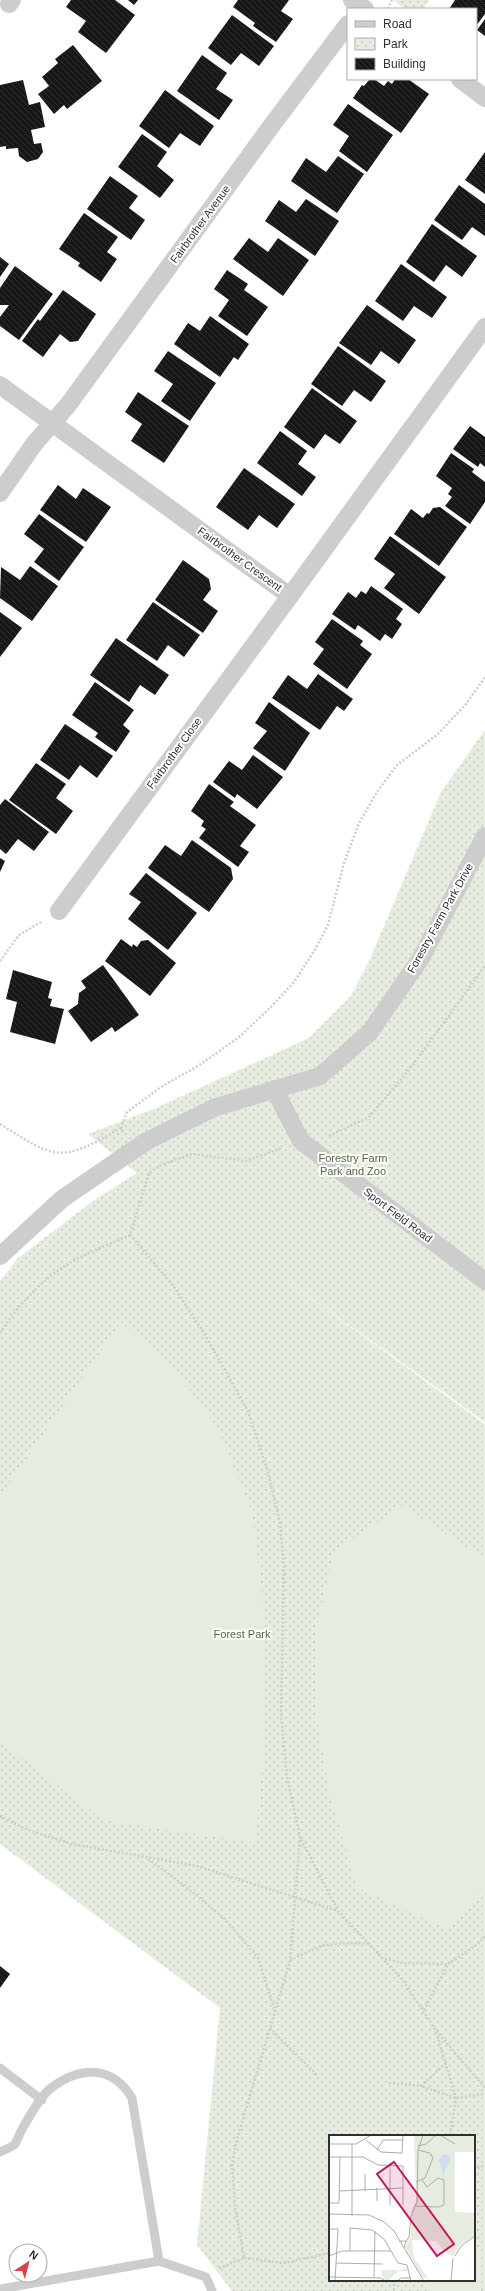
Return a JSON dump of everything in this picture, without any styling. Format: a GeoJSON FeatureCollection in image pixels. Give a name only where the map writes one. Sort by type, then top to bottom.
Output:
{"type":"FeatureCollection","features":[{"type":"Feature","properties":{"kind":"street","name":"Fairbrother Avenue"},"geometry":{"type":"LineString","coordinates":[[0,494],[34,444],[68,405],[272,125],[347,25]]}},
{"type":"Feature","properties":{"kind":"street"},"geometry":{"type":"LineString","coordinates":[[461,80],[485,98]]}},
{"type":"Feature","properties":{"kind":"street","name":"Fairbrother Crescent"},"geometry":{"type":"LineString","coordinates":[[0,385],[52,424],[74,437],[290,596],[485,327]]}},
{"type":"Feature","properties":{"kind":"street","name":"Fairbrother Close"},"geometry":{"type":"LineString","coordinates":[[59,911],[290,596]]}},
{"type":"Feature","properties":{"kind":"street","name":"Forestry Farm Park Drive"},"geometry":{"type":"LineString","coordinates":[[0,1256],[62,1199],[132,1149],[216,1107],[320,1076],[370,1032],[421,958],[485,836]]}},
{"type":"Feature","properties":{"kind":"street","name":"Sport Field Road"},"geometry":{"type":"LineString","coordinates":[[274,1089],[300,1141],[485,1281]]}},
{"type":"Feature","properties":{"kind":"lane"},"geometry":{"type":"LineString","coordinates":[[0,2068],[42,2100]]}},
{"type":"Feature","properties":{"kind":"lane"},"geometry":{"type":"LineString","coordinates":[[0,2152],[14,2145],[50,2089],[76,2075],[96,2071],[114,2077],[125,2086],[132,2098],[159,2261]]}},
{"type":"Feature","properties":{"kind":"lane"},"geometry":{"type":"LineString","coordinates":[[0,2289],[22,2288],[159,2261],[206,2277],[212,2291]]}},
{"type":"Feature","properties":{"kind":"path"},"geometry":{"type":"LineString","coordinates":[[0,1124],[40,1149],[67,1154],[88,1147],[121,1128],[128,1112],[161,1087],[198,1066],[238,1038],[273,1005],[294,982],[313,953],[328,925],[344,863],[358,823],[376,792],[398,765],[438,734],[466,704],[485,678]]}},
{"type":"Feature","properties":{"kind":"path"},"geometry":{"type":"LineString","coordinates":[[0,961],[19,935],[59,911]]}},
{"type":"Feature","properties":{"kind":"path"},"geometry":{"type":"LineString","coordinates":[[0,1333],[13,1313],[42,1284],[64,1266],[130,1235],[149,1173],[161,1165],[192,1154],[246,1161],[300,1141],[322,1139],[369,1117],[421,1055],[485,966]]}},
{"type":"Feature","properties":{"kind":"path"},"geometry":{"type":"LineString","coordinates":[[121,1128],[132,1149],[149,1173]]}},
{"type":"Feature","properties":{"kind":"path"},"geometry":{"type":"LineString","coordinates":[[130,1235],[172,1284],[205,1335],[248,1411],[268,1472],[280,1523],[284,1566],[281,1714],[287,1777],[300,1837],[338,1911],[385,1959],[424,2010],[435,2029],[485,2088]]}},
{"type":"Feature","properties":{"kind":"path"},"geometry":{"type":"LineString","coordinates":[[0,1816],[28,1830],[72,1844],[148,1859],[197,1866],[295,1896],[338,1911]]}},
{"type":"Feature","properties":{"kind":"path"},"geometry":{"type":"LineString","coordinates":[[244,2258],[235,2207],[232,2164],[237,2139],[270,2028],[274,2008],[290,1961],[300,1837]]}},
{"type":"Feature","properties":{"kind":"path"},"geometry":{"type":"LineString","coordinates":[[148,1859],[185,1886],[225,1919],[258,1958],[274,2008]]}},
{"type":"Feature","properties":{"kind":"path"},"geometry":{"type":"LineString","coordinates":[[424,2010],[448,1964],[478,1944],[485,1936]]}},
{"type":"Feature","properties":{"kind":"path"},"geometry":{"type":"LineString","coordinates":[[290,1961],[323,1945],[354,1943],[370,1944]]}},
{"type":"Feature","properties":{"kind":"path"},"geometry":{"type":"LineString","coordinates":[[385,1959],[402,1963],[448,1964]]}},
{"type":"Feature","properties":{"kind":"path"},"geometry":{"type":"LineString","coordinates":[[270,2028],[317,2075]]}},
{"type":"Feature","properties":{"kind":"path"},"geometry":{"type":"LineString","coordinates":[[435,2029],[456,2098],[450,2135]]}},
{"type":"Feature","properties":{"kind":"path"},"geometry":{"type":"LineString","coordinates":[[421,2086],[446,2063]]}},
{"type":"Feature","properties":{"kind":"path"},"geometry":{"type":"LineString","coordinates":[[389,2083],[421,2086],[456,2098],[485,2094]]}},
{"type":"Feature","properties":{"kind":"path"},"geometry":{"type":"LineString","coordinates":[[476,2167],[485,2165]]}},
{"type":"Feature","properties":{"kind":"path"},"geometry":{"type":"LineString","coordinates":[[206,2277],[221,2267],[244,2258],[284,2263],[329,2253]]}},
{"type":"Feature","properties":{"kind":"green space"},"geometry":{"type":"Polygon","coordinates":[[[393,0],[429,0],[424,8],[404,8],[393,0]]]}},
{"type":"Feature","properties":{"kind":"green space","name":"Forest Park"},"geometry":{"type":"Polygon","coordinates":[[[485,730],[485,1422],[276,1273],[485,1424],[485,2291],[232,2291],[197,2245],[220,2008],[0,1844],[0,1281],[17,1259],[93,1201],[137,1173],[88,1134],[156,1108],[309,1038],[351,996],[370,959],[441,792],[485,730]]]}},
{"type":"Feature","properties":{"kind":"green space"},"geometry":{"type":"Polygon","coordinates":[[[121,1322],[173,1367],[218,1429],[252,1512],[262,1591],[265,1669],[264,1749],[255,1843],[103,1820],[0,1741],[0,1497],[121,1322]]]}},
{"type":"Feature","properties":{"kind":"green space"},"geometry":{"type":"Polygon","coordinates":[[[402,1506],[485,1559],[485,1887],[447,1929],[358,1888],[330,1797],[315,1704],[317,1626],[334,1552],[402,1506]]]}},
{"type":"Feature","properties":{"kind":"green space"},"geometry":{"type":"Polygon","coordinates":[[[475,2253],[481,2253],[480,2291],[427,2291],[427,2281],[475,2281],[475,2253]]]}},
{"type":"Feature","properties":{"kind":"building"},"geometry":{"type":"Polygon","coordinates":[[[71,0],[115,0],[135,15],[106,53],[78,32],[86,21],[66,7],[71,0]]]}},
{"type":"Feature","properties":{"kind":"building"},"geometry":{"type":"Polygon","coordinates":[[[128,0],[138,0],[134,5],[128,0]]]}},
{"type":"Feature","properties":{"kind":"building"},"geometry":{"type":"Polygon","coordinates":[[[238,0],[289,0],[281,11],[293,19],[276,42],[253,26],[255,23],[233,7],[238,0]]]}},
{"type":"Feature","properties":{"kind":"building"},"geometry":{"type":"Polygon","coordinates":[[[455,0],[485,0],[485,14],[477,25],[477,8],[450,8],[455,0]]]}},
{"type":"Feature","properties":{"kind":"building"},"geometry":{"type":"Polygon","coordinates":[[[232,15],[274,46],[259,66],[241,53],[231,65],[208,48],[232,15]]]}},
{"type":"Feature","properties":{"kind":"building"},"geometry":{"type":"Polygon","coordinates":[[[485,19],[485,36],[477,30],[485,19]]]}},
{"type":"Feature","properties":{"kind":"building"},"geometry":{"type":"Polygon","coordinates":[[[73,45],[102,81],[67,109],[64,105],[54,114],[38,94],[49,86],[42,77],[58,63],[55,59],[73,45]]]}},
{"type":"Feature","properties":{"kind":"building"},"geometry":{"type":"Polygon","coordinates":[[[202,55],[227,73],[216,89],[233,100],[219,120],[177,91],[202,55]]]}},
{"type":"Feature","properties":{"kind":"building"},"geometry":{"type":"Polygon","coordinates":[[[23,80],[29,105],[40,102],[45,127],[31,130],[34,144],[41,143],[43,152],[38,159],[27,162],[19,156],[18,148],[6,149],[6,146],[0,147],[0,85],[23,80]]]}},
{"type":"Feature","properties":{"kind":"building"},"geometry":{"type":"Polygon","coordinates":[[[369,80],[375,80],[384,86],[388,81],[392,84],[394,80],[409,80],[429,94],[401,133],[353,98],[362,85],[364,86],[369,80]]]}},
{"type":"Feature","properties":{"kind":"building"},"geometry":{"type":"Polygon","coordinates":[[[165,90],[214,126],[200,146],[180,133],[169,148],[139,126],[165,90]]]}},
{"type":"Feature","properties":{"kind":"building"},"geometry":{"type":"Polygon","coordinates":[[[348,104],[393,135],[367,172],[339,151],[349,136],[333,125],[348,104]]]}},
{"type":"Feature","properties":{"kind":"building"},"geometry":{"type":"Polygon","coordinates":[[[142,134],[167,152],[157,166],[174,180],[160,198],[118,167],[142,134]]]}},
{"type":"Feature","properties":{"kind":"building"},"geometry":{"type":"Polygon","coordinates":[[[485,152],[485,194],[465,180],[485,152]]]}},
{"type":"Feature","properties":{"kind":"building"},"geometry":{"type":"Polygon","coordinates":[[[338,156],[364,174],[337,213],[291,181],[306,158],[326,172],[338,156]]]}},
{"type":"Feature","properties":{"kind":"building"},"geometry":{"type":"Polygon","coordinates":[[[110,176],[138,196],[129,208],[145,220],[131,240],[87,209],[110,176]]]}},
{"type":"Feature","properties":{"kind":"building"},"geometry":{"type":"Polygon","coordinates":[[[459,185],[485,204],[485,236],[472,227],[462,240],[434,220],[459,185]]]}},
{"type":"Feature","properties":{"kind":"building"},"geometry":{"type":"Polygon","coordinates":[[[306,199],[339,221],[315,256],[265,221],[279,200],[296,212],[306,199]]]}},
{"type":"Feature","properties":{"kind":"building"},"geometry":{"type":"Polygon","coordinates":[[[84,213],[118,237],[107,252],[117,259],[101,282],[78,266],[80,263],[59,249],[84,213]]]}},
{"type":"Feature","properties":{"kind":"building"},"geometry":{"type":"Polygon","coordinates":[[[432,224],[477,256],[462,277],[446,265],[434,282],[406,262],[432,224]]]}},
{"type":"Feature","properties":{"kind":"building"},"geometry":{"type":"Polygon","coordinates":[[[249,238],[268,252],[278,238],[309,260],[283,296],[233,259],[249,238]]]}},
{"type":"Feature","properties":{"kind":"building"},"geometry":{"type":"Polygon","coordinates":[[[0,257],[9,264],[0,277],[0,257]]]}},
{"type":"Feature","properties":{"kind":"building"},"geometry":{"type":"Polygon","coordinates":[[[401,264],[447,297],[432,318],[414,306],[403,321],[375,301],[401,264]]]}},
{"type":"Feature","properties":{"kind":"building"},"geometry":{"type":"Polygon","coordinates":[[[15,266],[53,294],[19,340],[0,326],[0,317],[9,305],[0,305],[0,288],[15,266]]]}},
{"type":"Feature","properties":{"kind":"building"},"geometry":{"type":"Polygon","coordinates":[[[227,270],[248,284],[244,290],[268,307],[247,336],[218,316],[229,300],[214,289],[227,270]]]}},
{"type":"Feature","properties":{"kind":"building"},"geometry":{"type":"Polygon","coordinates":[[[63,290],[96,314],[78,341],[70,342],[60,334],[43,357],[22,341],[38,319],[40,321],[63,290]]]}},
{"type":"Feature","properties":{"kind":"building"},"geometry":{"type":"Polygon","coordinates":[[[367,305],[416,340],[399,364],[381,351],[371,365],[339,343],[367,305]]]}},
{"type":"Feature","properties":{"kind":"building"},"geometry":{"type":"Polygon","coordinates":[[[210,316],[249,344],[238,360],[234,357],[220,377],[174,344],[188,323],[200,331],[210,316]]]}},
{"type":"Feature","properties":{"kind":"building"},"geometry":{"type":"Polygon","coordinates":[[[338,346],[386,381],[371,402],[354,390],[342,406],[311,384],[338,346]]]}},
{"type":"Feature","properties":{"kind":"building"},"geometry":{"type":"Polygon","coordinates":[[[168,351],[216,383],[190,421],[161,401],[173,384],[154,371],[168,351]]]}},
{"type":"Feature","properties":{"kind":"building"},"geometry":{"type":"Polygon","coordinates":[[[312,388],[357,421],[340,444],[325,434],[314,449],[284,427],[312,388]]]}},
{"type":"Feature","properties":{"kind":"building"},"geometry":{"type":"Polygon","coordinates":[[[138,392],[189,426],[164,463],[131,441],[142,424],[125,412],[138,392]]]}},
{"type":"Feature","properties":{"kind":"building"},"geometry":{"type":"Polygon","coordinates":[[[470,426],[485,437],[485,467],[480,463],[478,467],[453,449],[470,426]]]}},
{"type":"Feature","properties":{"kind":"building"},"geometry":{"type":"Polygon","coordinates":[[[280,431],[307,451],[298,464],[316,477],[302,496],[257,463],[280,431]]]}},
{"type":"Feature","properties":{"kind":"building"},"geometry":{"type":"Polygon","coordinates":[[[451,453],[474,469],[472,472],[485,482],[485,502],[470,524],[445,506],[452,497],[448,494],[452,488],[436,476],[451,453]]]}},
{"type":"Feature","properties":{"kind":"building"},"geometry":{"type":"Polygon","coordinates":[[[244,468],[295,504],[277,528],[259,515],[248,530],[216,507],[244,468]]]}},
{"type":"Feature","properties":{"kind":"building"},"geometry":{"type":"Polygon","coordinates":[[[58,485],[76,499],[83,488],[111,507],[86,542],[40,510],[58,485]]]}},
{"type":"Feature","properties":{"kind":"building"},"geometry":{"type":"Polygon","coordinates":[[[440,507],[467,527],[439,566],[394,534],[411,509],[423,518],[427,513],[429,514],[433,508],[440,507]]]}},
{"type":"Feature","properties":{"kind":"building"},"geometry":{"type":"Polygon","coordinates":[[[39,514],[84,547],[59,581],[34,562],[44,549],[24,534],[39,514]]]}},
{"type":"Feature","properties":{"kind":"building"},"geometry":{"type":"Polygon","coordinates":[[[390,536],[446,577],[419,614],[384,588],[395,574],[374,559],[390,536]]]}},
{"type":"Feature","properties":{"kind":"building"},"geometry":{"type":"Polygon","coordinates":[[[183,560],[209,579],[211,589],[203,600],[218,611],[203,633],[155,600],[183,560]]]}},
{"type":"Feature","properties":{"kind":"building"},"geometry":{"type":"Polygon","coordinates":[[[30,566],[58,586],[32,621],[0,598],[1,567],[20,580],[30,566]]]}},
{"type":"Feature","properties":{"kind":"building"},"geometry":{"type":"Polygon","coordinates":[[[371,586],[403,609],[396,619],[402,624],[392,639],[385,634],[380,641],[358,625],[355,630],[332,614],[348,592],[356,598],[361,591],[366,594],[371,586]]]}},
{"type":"Feature","properties":{"kind":"building"},"geometry":{"type":"Polygon","coordinates":[[[153,602],[200,635],[184,657],[168,645],[157,661],[126,640],[153,602]]]}},
{"type":"Feature","properties":{"kind":"building"},"geometry":{"type":"Polygon","coordinates":[[[0,612],[22,628],[0,657],[0,612]]]}},
{"type":"Feature","properties":{"kind":"building"},"geometry":{"type":"Polygon","coordinates":[[[332,619],[363,641],[360,645],[372,654],[347,689],[313,664],[324,649],[315,642],[332,619]]]}},
{"type":"Feature","properties":{"kind":"building"},"geometry":{"type":"Polygon","coordinates":[[[116,638],[169,675],[155,695],[140,685],[129,702],[90,675],[116,638]]]}},
{"type":"Feature","properties":{"kind":"building"},"geometry":{"type":"Polygon","coordinates":[[[318,674],[353,699],[344,711],[337,706],[320,730],[272,698],[288,675],[307,689],[318,674]]]}},
{"type":"Feature","properties":{"kind":"building"},"geometry":{"type":"Polygon","coordinates":[[[95,682],[134,710],[123,725],[130,731],[116,752],[95,737],[98,733],[72,715],[95,682]]]}},
{"type":"Feature","properties":{"kind":"building"},"geometry":{"type":"Polygon","coordinates":[[[269,702],[310,733],[285,771],[253,748],[267,731],[255,723],[269,702]]]}},
{"type":"Feature","properties":{"kind":"building"},"geometry":{"type":"Polygon","coordinates":[[[65,724],[113,756],[97,778],[80,765],[69,780],[40,760],[65,724]]]}},
{"type":"Feature","properties":{"kind":"building"},"geometry":{"type":"Polygon","coordinates":[[[253,755],[283,777],[257,809],[237,794],[235,798],[213,782],[229,761],[242,770],[253,755]]]}},
{"type":"Feature","properties":{"kind":"building"},"geometry":{"type":"Polygon","coordinates":[[[36,763],[66,784],[56,798],[73,811],[56,834],[9,800],[36,763]]]}},
{"type":"Feature","properties":{"kind":"building"},"geometry":{"type":"Polygon","coordinates":[[[209,784],[234,802],[230,806],[256,825],[240,846],[249,852],[238,867],[199,838],[206,829],[201,826],[204,821],[191,811],[209,784]]]}},
{"type":"Feature","properties":{"kind":"building"},"geometry":{"type":"Polygon","coordinates":[[[5,799],[49,832],[34,851],[18,839],[6,854],[0,849],[0,805],[5,799]]]}},
{"type":"Feature","properties":{"kind":"building"},"geometry":{"type":"Polygon","coordinates":[[[192,840],[231,868],[233,879],[209,912],[148,868],[165,845],[181,856],[192,840]]]}},
{"type":"Feature","properties":{"kind":"building"},"geometry":{"type":"Polygon","coordinates":[[[0,858],[5,861],[0,872],[0,858]]]}},
{"type":"Feature","properties":{"kind":"building"},"geometry":{"type":"Polygon","coordinates":[[[146,873],[197,913],[168,950],[128,919],[141,902],[129,894],[146,873]]]}},
{"type":"Feature","properties":{"kind":"building"},"geometry":{"type":"Polygon","coordinates":[[[121,939],[132,947],[133,944],[137,947],[141,941],[148,940],[176,963],[150,996],[105,961],[121,939]]]}},
{"type":"Feature","properties":{"kind":"building"},"geometry":{"type":"Polygon","coordinates":[[[103,965],[139,1015],[115,1032],[112,1027],[91,1042],[68,1011],[78,1004],[79,993],[86,988],[81,981],[103,965]]]}},
{"type":"Feature","properties":{"kind":"building"},"geometry":{"type":"Polygon","coordinates":[[[13,970],[52,982],[48,998],[52,999],[50,1006],[64,1009],[55,1044],[10,1032],[17,1002],[6,999],[13,970]]]}},
{"type":"Feature","properties":{"kind":"building"},"geometry":{"type":"Polygon","coordinates":[[[0,1966],[10,1974],[0,1988],[0,1966]]]}},
{"type":"Feature","properties":{"kind":"park label","name":"Forestry Farm Park and Zoo"},"geometry":{"type":"Point","coordinates":[353,1164]}}]}
